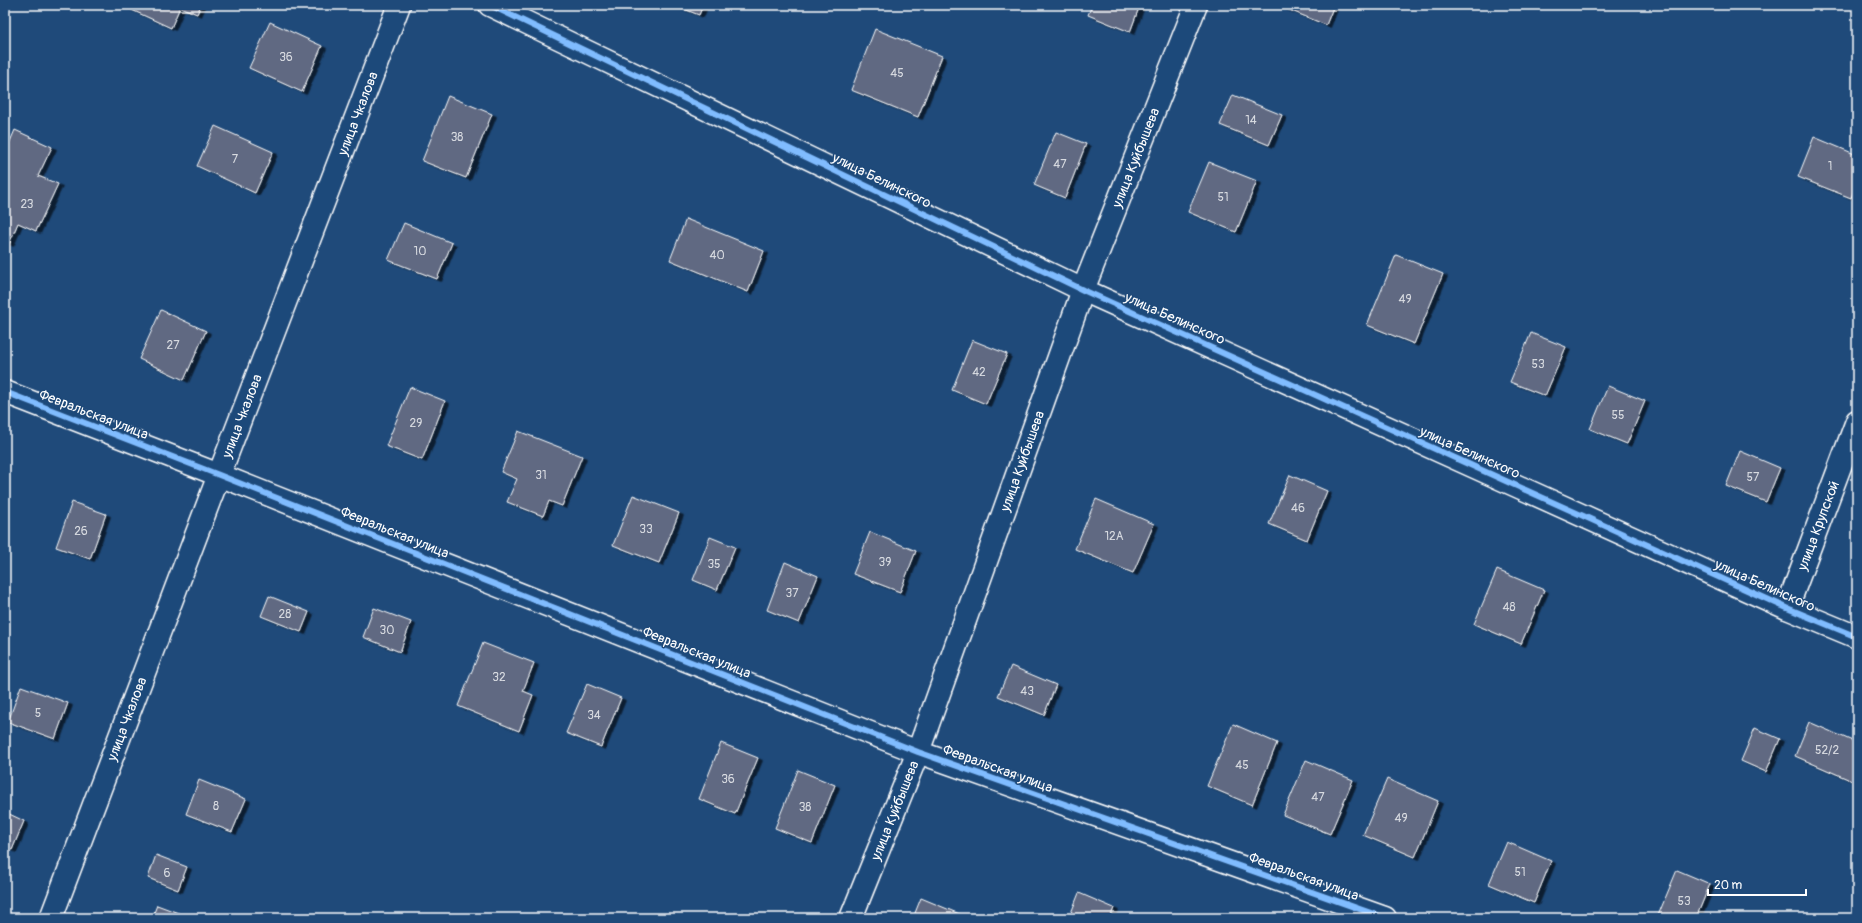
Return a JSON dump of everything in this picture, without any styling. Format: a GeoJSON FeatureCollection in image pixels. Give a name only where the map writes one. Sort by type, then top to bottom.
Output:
{"type":"FeatureCollection","features":[{"type":"Feature","properties":{"kind":"street","name":"улица Чкалова"},"geometry":{"type":"LineString","coordinates":[[51,918],[219,475],[400,5]]}},
{"type":"Feature","properties":{"kind":"street","name":"улица Белинского"},"geometry":{"type":"LineString","coordinates":[[490,5],[1083,290],[1787,608],[1857,637]]}},
{"type":"Feature","properties":{"kind":"street","name":"улица Куйбышева"},"geometry":{"type":"LineString","coordinates":[[851,918],[918,752],[1083,290],[1196,5]]}},
{"type":"Feature","properties":{"kind":"street","name":"Февральская улица"},"geometry":{"type":"LineString","coordinates":[[5,392],[219,475],[918,752],[1385,918]]}},
{"type":"Feature","properties":{"kind":"street","name":"улица Крупской"},"geometry":{"type":"LineString","coordinates":[[1787,608],[1857,421]]}},
{"type":"Feature","properties":{"kind":"building"},"geometry":{"type":"Polygon","coordinates":[[[121,5],[201,5],[197,14],[180,7],[171,28],[121,5]]]}},
{"type":"Feature","properties":{"kind":"building"},"geometry":{"type":"Polygon","coordinates":[[[674,5],[703,5],[699,15],[674,5]]]}},
{"type":"Feature","properties":{"kind":"building"},"geometry":{"type":"Polygon","coordinates":[[[1092,5],[1140,5],[1130,32],[1088,15],[1092,5]]]}},
{"type":"Feature","properties":{"kind":"building"},"geometry":{"type":"Polygon","coordinates":[[[1277,5],[1334,5],[1326,25],[1277,5]]]}},
{"type":"Feature","properties":{"kind":"building"},"geometry":{"type":"Polygon","coordinates":[[[270,22],[322,46],[302,92],[249,68],[270,22]]]}},
{"type":"Feature","properties":{"kind":"building"},"geometry":{"type":"Polygon","coordinates":[[[875,29],[942,56],[918,117],[851,90],[875,29]]]}},
{"type":"Feature","properties":{"kind":"building"},"geometry":{"type":"Polygon","coordinates":[[[1233,95],[1282,115],[1269,145],[1220,125],[1233,95]]]}},
{"type":"Feature","properties":{"kind":"building"},"geometry":{"type":"Polygon","coordinates":[[[448,96],[492,114],[466,178],[422,161],[448,96]]]}},
{"type":"Feature","properties":{"kind":"building"},"geometry":{"type":"Polygon","coordinates":[[[215,126],[273,152],[255,193],[197,166],[215,126]]]}},
{"type":"Feature","properties":{"kind":"building"},"geometry":{"type":"Polygon","coordinates":[[[15,130],[52,147],[38,176],[58,184],[36,231],[18,223],[9,244],[5,242],[5,153],[15,130]]]}},
{"type":"Feature","properties":{"kind":"building"},"geometry":{"type":"Polygon","coordinates":[[[1056,132],[1086,144],[1065,198],[1034,185],[1056,132]]]}},
{"type":"Feature","properties":{"kind":"building"},"geometry":{"type":"Polygon","coordinates":[[[1814,137],[1857,155],[1857,183],[1851,198],[1798,177],[1814,137]]]}},
{"type":"Feature","properties":{"kind":"building"},"geometry":{"type":"Polygon","coordinates":[[[1209,162],[1257,181],[1236,232],[1188,212],[1209,162]]]}},
{"type":"Feature","properties":{"kind":"building"},"geometry":{"type":"Polygon","coordinates":[[[686,219],[764,251],[748,292],[670,260],[686,219]]]}},
{"type":"Feature","properties":{"kind":"building"},"geometry":{"type":"Polygon","coordinates":[[[404,223],[452,243],[437,279],[388,260],[404,223]]]}},
{"type":"Feature","properties":{"kind":"building"},"geometry":{"type":"Polygon","coordinates":[[[1396,255],[1443,274],[1414,344],[1367,325],[1396,255]]]}},
{"type":"Feature","properties":{"kind":"building"},"geometry":{"type":"Polygon","coordinates":[[[161,310],[206,331],[184,380],[139,359],[161,310]]]}},
{"type":"Feature","properties":{"kind":"building"},"geometry":{"type":"Polygon","coordinates":[[[1531,333],[1566,347],[1545,396],[1510,382],[1531,333]]]}},
{"type":"Feature","properties":{"kind":"building"},"geometry":{"type":"Polygon","coordinates":[[[972,340],[1007,354],[986,404],[952,390],[972,340]]]}},
{"type":"Feature","properties":{"kind":"building"},"geometry":{"type":"Polygon","coordinates":[[[1608,386],[1645,401],[1627,444],[1590,429],[1608,386]]]}},
{"type":"Feature","properties":{"kind":"building"},"geometry":{"type":"Polygon","coordinates":[[[410,387],[445,401],[422,460],[386,446],[410,387]]]}},
{"type":"Feature","properties":{"kind":"building"},"geometry":{"type":"Polygon","coordinates":[[[518,431],[582,456],[562,506],[549,501],[543,516],[507,502],[517,479],[501,472],[518,431]]]}},
{"type":"Feature","properties":{"kind":"building"},"geometry":{"type":"Polygon","coordinates":[[[1740,451],[1780,468],[1766,502],[1726,486],[1740,451]]]}},
{"type":"Feature","properties":{"kind":"building"},"geometry":{"type":"Polygon","coordinates":[[[1290,475],[1327,491],[1307,540],[1269,524],[1290,475]]]}},
{"type":"Feature","properties":{"kind":"building"},"geometry":{"type":"Polygon","coordinates":[[[633,495],[679,513],[659,563],[613,545],[633,495]]]}},
{"type":"Feature","properties":{"kind":"building"},"geometry":{"type":"Polygon","coordinates":[[[1096,499],[1154,524],[1133,573],[1075,549],[1096,499]]]}},
{"type":"Feature","properties":{"kind":"building"},"geometry":{"type":"Polygon","coordinates":[[[72,502],[106,514],[90,559],[56,547],[72,502]]]}},
{"type":"Feature","properties":{"kind":"building"},"geometry":{"type":"Polygon","coordinates":[[[870,532],[916,551],[900,592],[853,574],[870,532]]]}},
{"type":"Feature","properties":{"kind":"building"},"geometry":{"type":"Polygon","coordinates":[[[710,537],[735,547],[717,590],[693,580],[710,537]]]}},
{"type":"Feature","properties":{"kind":"building"},"geometry":{"type":"Polygon","coordinates":[[[785,562],[818,576],[799,623],[767,610],[785,562]]]}},
{"type":"Feature","properties":{"kind":"building"},"geometry":{"type":"Polygon","coordinates":[[[1497,570],[1544,590],[1521,644],[1474,624],[1497,570]]]}},
{"type":"Feature","properties":{"kind":"building"},"geometry":{"type":"Polygon","coordinates":[[[269,596],[309,612],[301,632],[261,616],[269,596]]]}},
{"type":"Feature","properties":{"kind":"building"},"geometry":{"type":"Polygon","coordinates":[[[374,608],[411,622],[400,652],[363,637],[374,608]]]}},
{"type":"Feature","properties":{"kind":"building"},"geometry":{"type":"Polygon","coordinates":[[[483,643],[534,663],[523,691],[533,695],[519,731],[458,706],[483,643]]]}},
{"type":"Feature","properties":{"kind":"building"},"geometry":{"type":"Polygon","coordinates":[[[1011,666],[1056,685],[1044,715],[998,696],[1011,666]]]}},
{"type":"Feature","properties":{"kind":"building"},"geometry":{"type":"Polygon","coordinates":[[[587,684],[621,698],[601,747],[566,733],[587,684]]]}},
{"type":"Feature","properties":{"kind":"building"},"geometry":{"type":"Polygon","coordinates":[[[21,686],[68,703],[55,739],[8,722],[21,686]]]}},
{"type":"Feature","properties":{"kind":"building"},"geometry":{"type":"Polygon","coordinates":[[[1809,722],[1857,743],[1857,783],[1795,756],[1809,722]]]}},
{"type":"Feature","properties":{"kind":"building"},"geometry":{"type":"Polygon","coordinates":[[[1233,724],[1277,743],[1252,805],[1207,786],[1233,724]]]}},
{"type":"Feature","properties":{"kind":"building"},"geometry":{"type":"Polygon","coordinates":[[[1755,728],[1780,739],[1766,772],[1741,761],[1755,728]]]}},
{"type":"Feature","properties":{"kind":"building"},"geometry":{"type":"Polygon","coordinates":[[[721,743],[758,758],[735,814],[699,799],[721,743]]]}},
{"type":"Feature","properties":{"kind":"building"},"geometry":{"type":"Polygon","coordinates":[[[1306,760],[1353,780],[1330,834],[1283,815],[1306,760]]]}},
{"type":"Feature","properties":{"kind":"building"},"geometry":{"type":"Polygon","coordinates":[[[798,770],[835,785],[812,843],[775,828],[798,770]]]}},
{"type":"Feature","properties":{"kind":"building"},"geometry":{"type":"Polygon","coordinates":[[[1387,779],[1438,801],[1415,857],[1363,835],[1387,779]]]}},
{"type":"Feature","properties":{"kind":"building"},"geometry":{"type":"Polygon","coordinates":[[[199,780],[246,799],[232,832],[186,814],[199,780]]]}},
{"type":"Feature","properties":{"kind":"building"},"geometry":{"type":"Polygon","coordinates":[[[5,812],[24,821],[12,850],[5,847],[5,812]]]}},
{"type":"Feature","properties":{"kind":"building"},"geometry":{"type":"Polygon","coordinates":[[[1507,842],[1551,861],[1534,903],[1489,884],[1507,842]]]}},
{"type":"Feature","properties":{"kind":"building"},"geometry":{"type":"Polygon","coordinates":[[[156,855],[187,867],[178,890],[148,878],[156,855]]]}},
{"type":"Feature","properties":{"kind":"building"},"geometry":{"type":"Polygon","coordinates":[[[1677,870],[1710,884],[1696,918],[1657,918],[1677,870]]]}},
{"type":"Feature","properties":{"kind":"building"},"geometry":{"type":"Polygon","coordinates":[[[1079,893],[1114,908],[1110,918],[1069,918],[1079,893]]]}},
{"type":"Feature","properties":{"kind":"building"},"geometry":{"type":"Polygon","coordinates":[[[921,898],[969,918],[913,918],[921,898]]]}},
{"type":"Feature","properties":{"kind":"building"},"geometry":{"type":"Polygon","coordinates":[[[157,905],[189,917],[152,918],[157,905]]]}},
{"type":"Feature","properties":{"kind":"cycle path"},"geometry":{"type":"LineString","coordinates":[[490,5],[1083,290],[1787,608],[1857,637]]}},
{"type":"Feature","properties":{"kind":"cycle path"},"geometry":{"type":"LineString","coordinates":[[5,392],[219,475],[918,752],[1385,918]]}}]}
